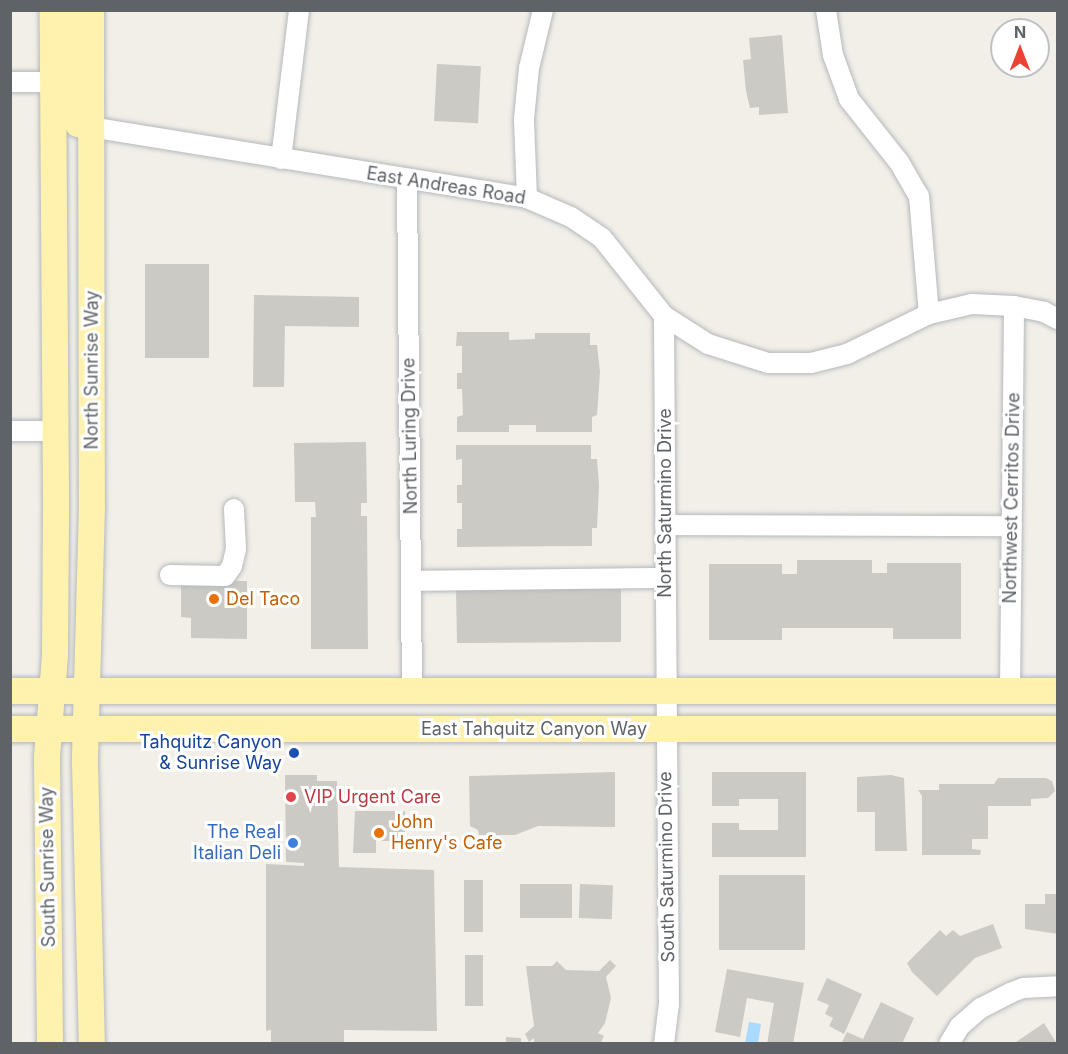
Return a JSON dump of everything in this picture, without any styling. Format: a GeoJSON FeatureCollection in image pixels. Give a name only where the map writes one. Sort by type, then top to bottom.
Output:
{"type":"FeatureCollection","features":[{"type":"Feature","properties":{"kind":"main road","name":"North Sunrise Way"},"geometry":{"type":"LineString","coordinates":[[53,10],[54,691]]}},
{"type":"Feature","properties":{"kind":"main road"},"geometry":{"type":"LineString","coordinates":[[71,10],[73,115],[78,124],[90,127]]}},
{"type":"Feature","properties":{"kind":"main road","name":"North Sunrise Way"},"geometry":{"type":"LineString","coordinates":[[87,729],[91,10]]}},
{"type":"Feature","properties":{"kind":"main road","name":"East Tahquitz Canyon Way"},"geometry":{"type":"LineString","coordinates":[[10,691],[1058,691]]}},
{"type":"Feature","properties":{"kind":"main road","name":"South Sunrise Way"},"geometry":{"type":"LineString","coordinates":[[50,1044],[47,757],[54,691]]}},
{"type":"Feature","properties":{"kind":"main road","name":"East Tahquitz Canyon Way"},"geometry":{"type":"LineString","coordinates":[[10,729],[1058,729]]}},
{"type":"Feature","properties":{"kind":"main road"},"geometry":{"type":"LineString","coordinates":[[87,729],[92,1044]]}},
{"type":"Feature","properties":{"kind":"street"},"geometry":{"type":"LineString","coordinates":[[281,159],[299,10]]}},
{"type":"Feature","properties":{"kind":"street"},"geometry":{"type":"LineString","coordinates":[[527,198],[524,119],[529,68],[543,10]]}},
{"type":"Feature","properties":{"kind":"street"},"geometry":{"type":"LineString","coordinates":[[826,10],[833,55],[849,99],[899,162],[918,196],[929,314]]}},
{"type":"Feature","properties":{"kind":"street"},"geometry":{"type":"LineString","coordinates":[[10,82],[53,82]]}},
{"type":"Feature","properties":{"kind":"street","name":"East Andreas Road"},"geometry":{"type":"LineString","coordinates":[[90,127],[527,198],[571,217],[602,238],[664,316],[708,344],[768,363],[811,363],[847,354],[929,314],[972,304],[1014,306],[1044,312],[1058,319]]}},
{"type":"Feature","properties":{"kind":"street","name":"North Luring Drive"},"geometry":{"type":"LineString","coordinates":[[407,180],[412,692]]}},
{"type":"Feature","properties":{"kind":"street","name":"Northwest Cerritos Drive"},"geometry":{"type":"LineString","coordinates":[[1010,691],[1014,306]]}},
{"type":"Feature","properties":{"kind":"street","name":"North Saturmino Drive"},"geometry":{"type":"LineString","coordinates":[[664,316],[665,691]]}},
{"type":"Feature","properties":{"kind":"street"},"geometry":{"type":"LineString","coordinates":[[10,431],[54,431]]}},
{"type":"Feature","properties":{"kind":"street"},"geometry":{"type":"LineString","coordinates":[[170,575],[225,576],[232,566],[236,549],[234,509]]}},
{"type":"Feature","properties":{"kind":"street"},"geometry":{"type":"LineString","coordinates":[[665,525],[1012,526]]}},
{"type":"Feature","properties":{"kind":"street"},"geometry":{"type":"LineString","coordinates":[[411,580],[665,578]]}},
{"type":"Feature","properties":{"kind":"street","name":"South Saturmino Drive"},"geometry":{"type":"LineString","coordinates":[[664,1044],[669,1005],[665,691]]}},
{"type":"Feature","properties":{"kind":"street"},"geometry":{"type":"LineString","coordinates":[[948,1044],[960,1026],[981,1008],[1023,988],[1058,986]]}},
{"type":"Feature","properties":{"kind":"water"},"geometry":{"type":"Polygon","coordinates":[[[749,1022],[761,1024],[758,1043],[745,1043],[749,1022]]]}},
{"type":"Feature","properties":{"kind":"building"},"geometry":{"type":"Polygon","coordinates":[[[782,35],[788,113],[759,115],[759,107],[750,108],[746,91],[743,60],[751,59],[749,38],[782,35]]]}},
{"type":"Feature","properties":{"kind":"building"},"geometry":{"type":"Polygon","coordinates":[[[437,64],[481,66],[478,123],[434,121],[437,64]]]}},
{"type":"Feature","properties":{"kind":"building"},"geometry":{"type":"Polygon","coordinates":[[[145,264],[209,264],[209,358],[145,358],[145,264]]]}},
{"type":"Feature","properties":{"kind":"building"},"geometry":{"type":"Polygon","coordinates":[[[254,295],[359,297],[359,327],[285,326],[284,387],[253,387],[254,295]]]}},
{"type":"Feature","properties":{"kind":"building"},"geometry":{"type":"Polygon","coordinates":[[[457,332],[509,332],[509,340],[535,339],[535,333],[590,333],[590,345],[597,345],[600,372],[597,415],[592,417],[592,432],[536,432],[536,425],[509,425],[509,432],[457,432],[457,417],[463,415],[462,389],[457,389],[457,373],[462,373],[462,346],[456,346],[457,332]]]}},
{"type":"Feature","properties":{"kind":"building"},"geometry":{"type":"Polygon","coordinates":[[[366,442],[367,503],[361,503],[361,516],[367,516],[368,649],[311,649],[311,517],[316,517],[315,502],[295,502],[294,443],[366,442]]]}},
{"type":"Feature","properties":{"kind":"building"},"geometry":{"type":"Polygon","coordinates":[[[456,445],[591,445],[591,459],[597,459],[599,485],[597,528],[592,528],[592,546],[457,547],[457,529],[462,529],[462,503],[457,503],[457,485],[462,485],[462,459],[456,460],[456,445]]]}},
{"type":"Feature","properties":{"kind":"building"},"geometry":{"type":"Polygon","coordinates":[[[797,560],[872,560],[872,573],[887,573],[887,563],[961,563],[961,639],[893,639],[893,628],[782,628],[782,640],[709,640],[709,564],[782,564],[782,574],[797,574],[797,560]]]}},
{"type":"Feature","properties":{"kind":"building","name":"Del Taco"},"geometry":{"type":"Polygon","coordinates":[[[181,581],[247,581],[247,639],[191,638],[191,618],[181,617],[181,581]]]}},
{"type":"Feature","properties":{"kind":"building"},"geometry":{"type":"Polygon","coordinates":[[[566,587],[621,589],[621,642],[457,643],[456,589],[566,587]]]}},
{"type":"Feature","properties":{"kind":"building"},"geometry":{"type":"Polygon","coordinates":[[[615,772],[615,827],[538,826],[515,835],[479,835],[478,830],[470,826],[469,776],[615,772]]]}},
{"type":"Feature","properties":{"kind":"building"},"geometry":{"type":"Polygon","coordinates":[[[712,772],[806,772],[806,857],[712,857],[712,823],[739,823],[739,830],[778,830],[778,799],[739,799],[739,806],[712,806],[712,772]]]}},
{"type":"Feature","properties":{"kind":"building"},"geometry":{"type":"Polygon","coordinates":[[[285,775],[317,775],[317,781],[337,781],[339,867],[434,870],[437,1031],[344,1030],[344,1044],[271,1044],[271,1030],[266,1031],[266,864],[304,866],[304,863],[286,862],[285,775]]]}},
{"type":"Feature","properties":{"kind":"building"},"geometry":{"type":"Polygon","coordinates":[[[891,775],[904,778],[907,851],[875,851],[875,812],[857,812],[857,777],[891,775]]]}},
{"type":"Feature","properties":{"kind":"building"},"geometry":{"type":"Polygon","coordinates":[[[998,778],[1046,778],[1052,781],[1055,791],[1048,798],[1031,799],[1031,806],[988,806],[988,839],[972,839],[972,849],[981,850],[980,855],[922,855],[922,796],[918,790],[939,790],[939,784],[994,784],[998,778]]]}},
{"type":"Feature","properties":{"kind":"building","name":"John Henry's Cafe"},"geometry":{"type":"Polygon","coordinates":[[[355,811],[405,811],[405,841],[376,841],[376,853],[353,853],[355,811]]]}},
{"type":"Feature","properties":{"kind":"building"},"geometry":{"type":"Polygon","coordinates":[[[719,875],[805,875],[805,950],[719,950],[719,875]]]}},
{"type":"Feature","properties":{"kind":"building"},"geometry":{"type":"Polygon","coordinates":[[[464,880],[483,880],[483,932],[464,932],[464,880]]]}},
{"type":"Feature","properties":{"kind":"building"},"geometry":{"type":"Polygon","coordinates":[[[520,884],[572,884],[572,918],[520,918],[520,884]]]}},
{"type":"Feature","properties":{"kind":"building"},"geometry":{"type":"Polygon","coordinates":[[[580,884],[613,885],[612,919],[579,918],[580,884]]]}},
{"type":"Feature","properties":{"kind":"building"},"geometry":{"type":"Polygon","coordinates":[[[1045,894],[1058,894],[1058,934],[1025,929],[1025,904],[1045,904],[1045,894]]]}},
{"type":"Feature","properties":{"kind":"building"},"geometry":{"type":"Polygon","coordinates":[[[993,924],[1002,948],[975,958],[937,996],[912,972],[907,963],[940,930],[946,936],[953,930],[960,936],[993,924]]]}},
{"type":"Feature","properties":{"kind":"building"},"geometry":{"type":"Polygon","coordinates":[[[465,955],[483,955],[483,1006],[465,1006],[465,955]]]}},
{"type":"Feature","properties":{"kind":"building"},"geometry":{"type":"Polygon","coordinates":[[[610,960],[616,966],[606,977],[611,998],[605,1023],[598,1033],[604,1036],[600,1044],[534,1044],[534,1038],[529,1042],[525,1034],[534,1026],[526,966],[552,966],[557,961],[566,970],[599,971],[610,960]]]}},
{"type":"Feature","properties":{"kind":"building"},"geometry":{"type":"Polygon","coordinates":[[[727,969],[804,983],[793,1044],[767,1044],[774,1003],[747,998],[740,1037],[715,1032],[727,969]]]}},
{"type":"Feature","properties":{"kind":"building"},"geometry":{"type":"Polygon","coordinates":[[[827,978],[862,994],[844,1034],[829,1026],[833,1018],[825,1014],[829,1005],[817,1000],[827,978]]]}},
{"type":"Feature","properties":{"kind":"building"},"geometry":{"type":"Polygon","coordinates":[[[881,1002],[914,1018],[902,1044],[841,1044],[847,1032],[863,1039],[881,1002]]]}},
{"type":"Feature","properties":{"kind":"building"},"geometry":{"type":"Polygon","coordinates":[[[1044,1023],[1057,1044],[1013,1044],[1044,1023]]]}},
{"type":"Feature","properties":{"kind":"building"},"geometry":{"type":"Polygon","coordinates":[[[506,1037],[521,1038],[521,1044],[506,1044],[506,1037]]]}},
{"type":"Feature","properties":{"kind":"place","name":"Del Taco"},"geometry":{"type":"Point","coordinates":[214,599]}},
{"type":"Feature","properties":{"kind":"place","name":"Tahquitz Canyon & Sunrise Way"},"geometry":{"type":"Point","coordinates":[294,753]}},
{"type":"Feature","properties":{"kind":"place","name":"VIP Urgent Care"},"geometry":{"type":"Point","coordinates":[291,797]}},
{"type":"Feature","properties":{"kind":"place","name":"John Henry's Cafe"},"geometry":{"type":"Point","coordinates":[379,833]}},
{"type":"Feature","properties":{"kind":"place","name":"The Real Italian Deli"},"geometry":{"type":"Point","coordinates":[293,843]}}]}
